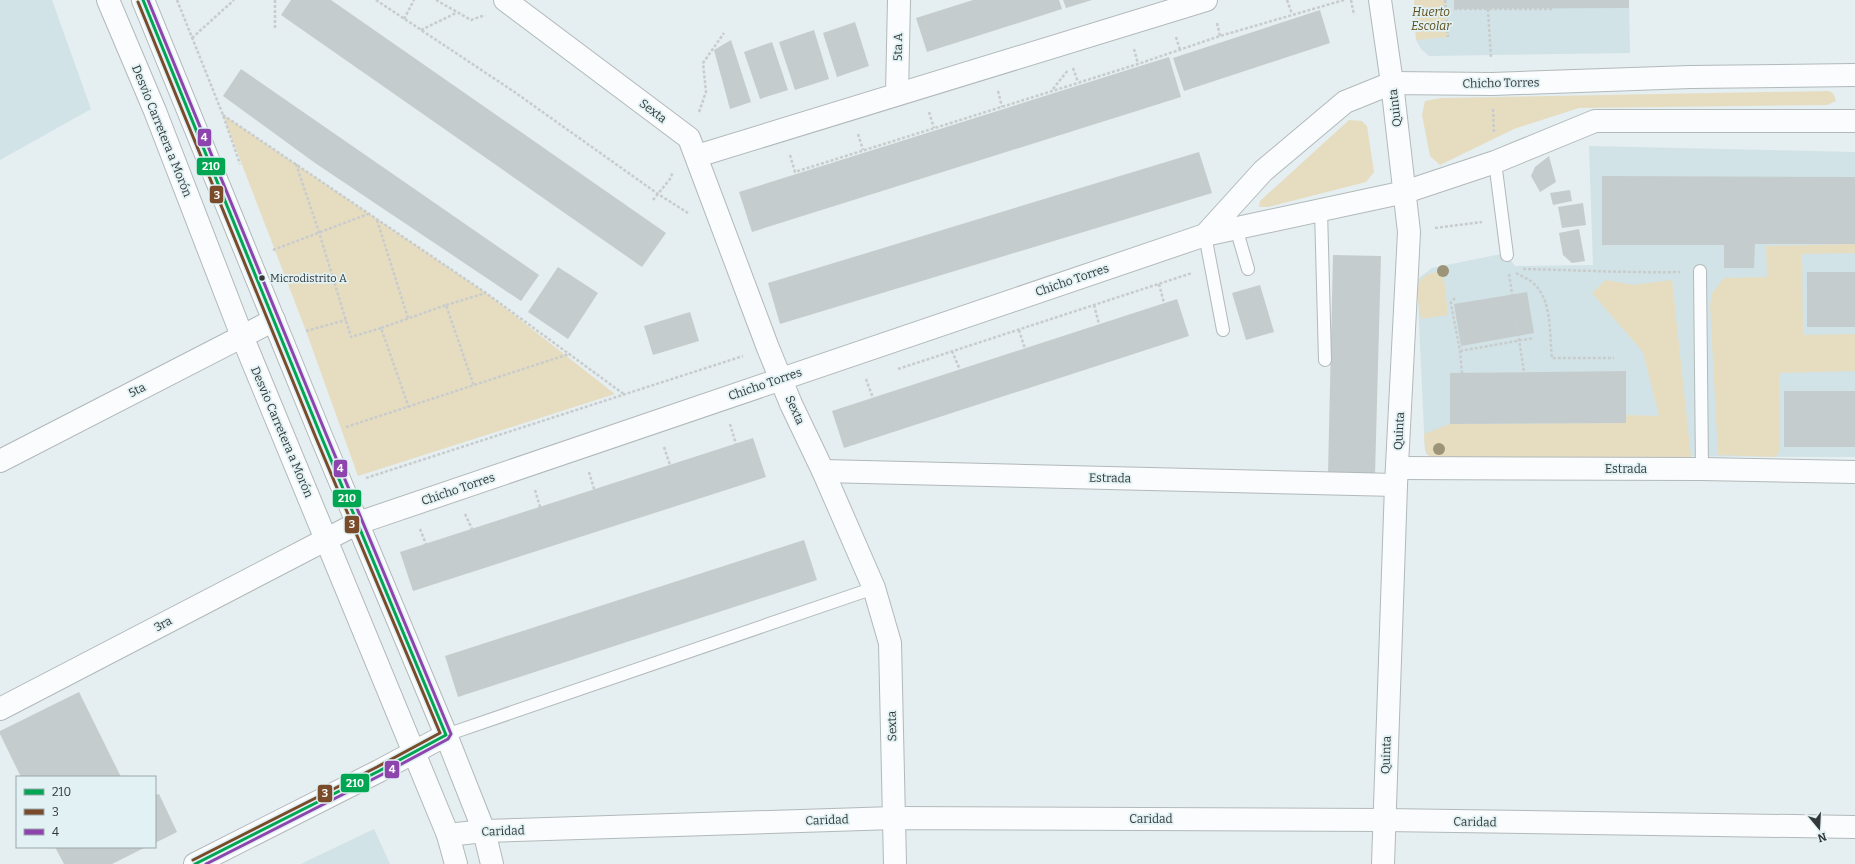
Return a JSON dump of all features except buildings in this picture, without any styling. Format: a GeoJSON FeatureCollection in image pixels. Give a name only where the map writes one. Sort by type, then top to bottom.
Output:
{"type":"FeatureCollection","features":[{"type":"Feature","properties":{"kind":"street","name":"Desvio Carretera a Morón"},"geometry":{"type":"LineString","coordinates":[[108,0],[155,111],[242,336],[448,834],[456,864]]}},
{"type":"Feature","properties":{"kind":"street"},"geometry":{"type":"LineString","coordinates":[[143,0],[321,436],[446,734],[484,831],[492,864]]}},
{"type":"Feature","properties":{"kind":"street","name":"5ta A"},"geometry":{"type":"LineString","coordinates":[[897,94],[899,0]]}},
{"type":"Feature","properties":{"kind":"street"},"geometry":{"type":"LineString","coordinates":[[697,156],[1206,0]]}},
{"type":"Feature","properties":{"kind":"street","name":"Quinta"},"geometry":{"type":"LineString","coordinates":[[1380,0],[1392,83],[1409,232],[1396,477],[1383,864]]}},
{"type":"Feature","properties":{"kind":"street","name":"Sexta"},"geometry":{"type":"LineString","coordinates":[[508,3],[689,138],[768,348],[791,404],[824,471],[874,588],[890,643],[895,864]]}},
{"type":"Feature","properties":{"kind":"street","name":"Chicho Torres"},"geometry":{"type":"LineString","coordinates":[[1205,235],[1263,171],[1345,102],[1392,83],[1492,84],[1690,77],[1855,75]]}},
{"type":"Feature","properties":{"kind":"street","name":"Chicho Torres"},"geometry":{"type":"LineString","coordinates":[[327,539],[358,523],[1205,235],[1405,192],[1495,162],[1595,121],[1855,121]]}},
{"type":"Feature","properties":{"kind":"street","name":"5ta"},"geometry":{"type":"LineString","coordinates":[[0,461],[274,320]]}},
{"type":"Feature","properties":{"kind":"street","name":"Estrada"},"geometry":{"type":"LineString","coordinates":[[824,471],[1396,477],[1702,469],[1855,472]]}},
{"type":"Feature","properties":{"kind":"street","name":"3ra"},"geometry":{"type":"LineString","coordinates":[[0,709],[327,539]]}},
{"type":"Feature","properties":{"kind":"street"},"geometry":{"type":"LineString","coordinates":[[195,864],[415,753],[446,734]]}},
{"type":"Feature","properties":{"kind":"street","name":"Caridad"},"geometry":{"type":"LineString","coordinates":[[448,834],[484,831],[894,818],[1384,820],[1855,827]]}},
{"type":"Feature","properties":{"kind":"lane"},"geometry":{"type":"LineString","coordinates":[[1495,162],[1507,255]]}},
{"type":"Feature","properties":{"kind":"lane"},"geometry":{"type":"LineString","coordinates":[[1321,210],[1325,360]]}},
{"type":"Feature","properties":{"kind":"lane"},"geometry":{"type":"LineString","coordinates":[[1236,228],[1248,268]]}},
{"type":"Feature","properties":{"kind":"lane"},"geometry":{"type":"LineString","coordinates":[[1205,235],[1223,330]]}},
{"type":"Feature","properties":{"kind":"lane"},"geometry":{"type":"LineString","coordinates":[[1700,271],[1702,469]]}},
{"type":"Feature","properties":{"kind":"lane"},"geometry":{"type":"LineString","coordinates":[[446,734],[874,588]]}},
{"type":"Feature","properties":{"kind":"path"},"geometry":{"type":"LineString","coordinates":[[192,38],[234,0]]}},
{"type":"Feature","properties":{"kind":"path"},"geometry":{"type":"LineString","coordinates":[[274,0],[275,28]]}},
{"type":"Feature","properties":{"kind":"path"},"geometry":{"type":"LineString","coordinates":[[376,0],[513,91],[658,194],[690,214]]}},
{"type":"Feature","properties":{"kind":"path"},"geometry":{"type":"LineString","coordinates":[[404,19],[414,0]]}},
{"type":"Feature","properties":{"kind":"path"},"geometry":{"type":"LineString","coordinates":[[436,0],[471,20],[508,3]]}},
{"type":"Feature","properties":{"kind":"path"},"geometry":{"type":"LineString","coordinates":[[1287,0],[1292,14]]}},
{"type":"Feature","properties":{"kind":"path"},"geometry":{"type":"LineString","coordinates":[[795,172],[1292,14],[1344,0]]}},
{"type":"Feature","properties":{"kind":"path"},"geometry":{"type":"LineString","coordinates":[[1445,0],[1448,38]]}},
{"type":"Feature","properties":{"kind":"path"},"geometry":{"type":"LineString","coordinates":[[1454,9],[1552,9]]}},
{"type":"Feature","properties":{"kind":"path"},"geometry":{"type":"LineString","coordinates":[[420,30],[457,13]]}},
{"type":"Feature","properties":{"kind":"path"},"geometry":{"type":"LineString","coordinates":[[1052,90],[1072,64]]}},
{"type":"Feature","properties":{"kind":"path"},"geometry":{"type":"LineString","coordinates":[[223,115],[486,293],[625,395]]}},
{"type":"Feature","properties":{"kind":"path"},"geometry":{"type":"LineString","coordinates":[[296,164],[319,232],[351,337],[486,293]]}},
{"type":"Feature","properties":{"kind":"path"},"geometry":{"type":"LineString","coordinates":[[270,251],[368,214]]}},
{"type":"Feature","properties":{"kind":"path"},"geometry":{"type":"LineString","coordinates":[[377,220],[408,318]]}},
{"type":"Feature","properties":{"kind":"path"},"geometry":{"type":"LineString","coordinates":[[1409,232],[1502,220]]}},
{"type":"Feature","properties":{"kind":"path"},"geometry":{"type":"LineString","coordinates":[[1516,269],[1624,272],[1700,271]]}},
{"type":"Feature","properties":{"kind":"path"},"geometry":{"type":"LineString","coordinates":[[1514,272],[1532,282],[1540,292],[1547,306],[1552,358],[1614,358]]}},
{"type":"Feature","properties":{"kind":"path"},"geometry":{"type":"LineString","coordinates":[[1159,284],[1164,303]]}},
{"type":"Feature","properties":{"kind":"path"},"geometry":{"type":"LineString","coordinates":[[1512,294],[1524,372]]}},
{"type":"Feature","properties":{"kind":"path"},"geometry":{"type":"LineString","coordinates":[[1456,298],[1451,304],[1460,351],[1462,373]]}},
{"type":"Feature","properties":{"kind":"path"},"geometry":{"type":"LineString","coordinates":[[446,305],[474,386]]}},
{"type":"Feature","properties":{"kind":"path"},"geometry":{"type":"LineString","coordinates":[[1094,305],[1099,324]]}},
{"type":"Feature","properties":{"kind":"path"},"geometry":{"type":"LineString","coordinates":[[301,332],[346,320]]}},
{"type":"Feature","properties":{"kind":"path"},"geometry":{"type":"LineString","coordinates":[[381,328],[408,408]]}},
{"type":"Feature","properties":{"kind":"path"},"geometry":{"type":"LineString","coordinates":[[1019,330],[1025,349]]}},
{"type":"Feature","properties":{"kind":"path"},"geometry":{"type":"LineString","coordinates":[[1460,351],[1534,338]]}},
{"type":"Feature","properties":{"kind":"path"},"geometry":{"type":"LineString","coordinates":[[342,486],[768,348]]}},
{"type":"Feature","properties":{"kind":"path"},"geometry":{"type":"LineString","coordinates":[[952,351],[960,370]]}},
{"type":"Feature","properties":{"kind":"path"},"geometry":{"type":"LineString","coordinates":[[321,436],[570,354]]}},
{"type":"Feature","properties":{"kind":"path"},"geometry":{"type":"LineString","coordinates":[[866,379],[873,398]]}},
{"type":"Feature","properties":{"kind":"path"},"geometry":{"type":"LineString","coordinates":[[730,424],[736,444]]}},
{"type":"Feature","properties":{"kind":"path"},"geometry":{"type":"LineString","coordinates":[[664,445],[670,465]]}},
{"type":"Feature","properties":{"kind":"path"},"geometry":{"type":"LineString","coordinates":[[589,469],[594,489]]}},
{"type":"Feature","properties":{"kind":"path"},"geometry":{"type":"LineString","coordinates":[[534,487],[540,507]]}},
{"type":"Feature","properties":{"kind":"path"},"geometry":{"type":"LineString","coordinates":[[464,510],[472,529]]}},
{"type":"Feature","properties":{"kind":"path"},"geometry":{"type":"LineString","coordinates":[[419,525],[426,544]]}},
{"type":"Feature","properties":{"kind":"shaded area"},"geometry":{"type":"Polygon","coordinates":[[[0,0],[52,0],[91,109],[0,160],[0,0]]]}},
{"type":"Feature","properties":{"kind":"shaded area"},"geometry":{"type":"Polygon","coordinates":[[[1414,0],[1629,0],[1630,53],[1429,56],[1421,49],[1416,40],[1414,0]]]}},
{"type":"Feature","properties":{"kind":"shaded area"},"geometry":{"type":"Polygon","coordinates":[[[1589,146],[1855,152],[1855,457],[1427,455],[1425,451],[1417,281],[1432,268],[1501,254],[1507,255],[1515,266],[1593,265],[1589,146]]]}},
{"type":"Feature","properties":{"kind":"shaded area"},"geometry":{"type":"Polygon","coordinates":[[[374,829],[390,864],[301,864],[374,829]]]}},
{"type":"Feature","properties":{"kind":"green space","name":"Huerto Escolar"},"geometry":{"type":"Polygon","coordinates":[[[1414,0],[1445,0],[1448,37],[1416,40],[1414,0]]]}},
{"type":"Feature","properties":{"kind":"green space"},"geometry":{"type":"Polygon","coordinates":[[[1828,91],[1834,94],[1836,101],[1827,105],[1579,108],[1514,129],[1440,165],[1430,156],[1422,115],[1425,101],[1441,98],[1828,91]]]}},
{"type":"Feature","properties":{"kind":"green space"},"geometry":{"type":"Polygon","coordinates":[[[223,115],[486,293],[615,394],[358,476],[306,331],[223,115]]]}},
{"type":"Feature","properties":{"kind":"green space"},"geometry":{"type":"Polygon","coordinates":[[[1349,120],[1362,121],[1367,126],[1374,172],[1366,182],[1268,207],[1259,207],[1260,201],[1349,120]]]}},
{"type":"Feature","properties":{"kind":"green space"},"geometry":{"type":"Polygon","coordinates":[[[1855,244],[1855,253],[1802,254],[1803,335],[1855,334],[1855,371],[1779,373],[1780,450],[1776,457],[1718,455],[1710,305],[1712,293],[1724,278],[1767,277],[1766,246],[1855,244]]]}},
{"type":"Feature","properties":{"kind":"green space"},"geometry":{"type":"Polygon","coordinates":[[[1443,271],[1448,315],[1421,319],[1417,293],[1420,281],[1424,276],[1443,271]]]}},
{"type":"Feature","properties":{"kind":"green space"},"geometry":{"type":"Polygon","coordinates":[[[1606,280],[1633,285],[1672,280],[1691,457],[1432,458],[1429,456],[1425,448],[1424,434],[1450,424],[1625,423],[1626,415],[1659,416],[1643,352],[1592,293],[1606,280]]]}},
{"type":"Feature","properties":{"kind":"transit line","name":"210"},"geometry":{"type":"LineString","coordinates":[[143,0],[321,436],[446,735],[379,771],[195,864]]}},
{"type":"Feature","properties":{"kind":"transit line","name":"4"},"geometry":{"type":"LineString","coordinates":[[148,0],[451,734],[448,739],[381,775],[206,864]]}},
{"type":"Feature","properties":{"kind":"transit line","name":"3"},"geometry":{"type":"LineString","coordinates":[[138,2],[316,438],[440,733],[377,767],[193,860]]}},
{"type":"Feature","properties":{"kind":"place","name":"Microdistrito A"},"geometry":{"type":"Point","coordinates":[262,278]}}]}
